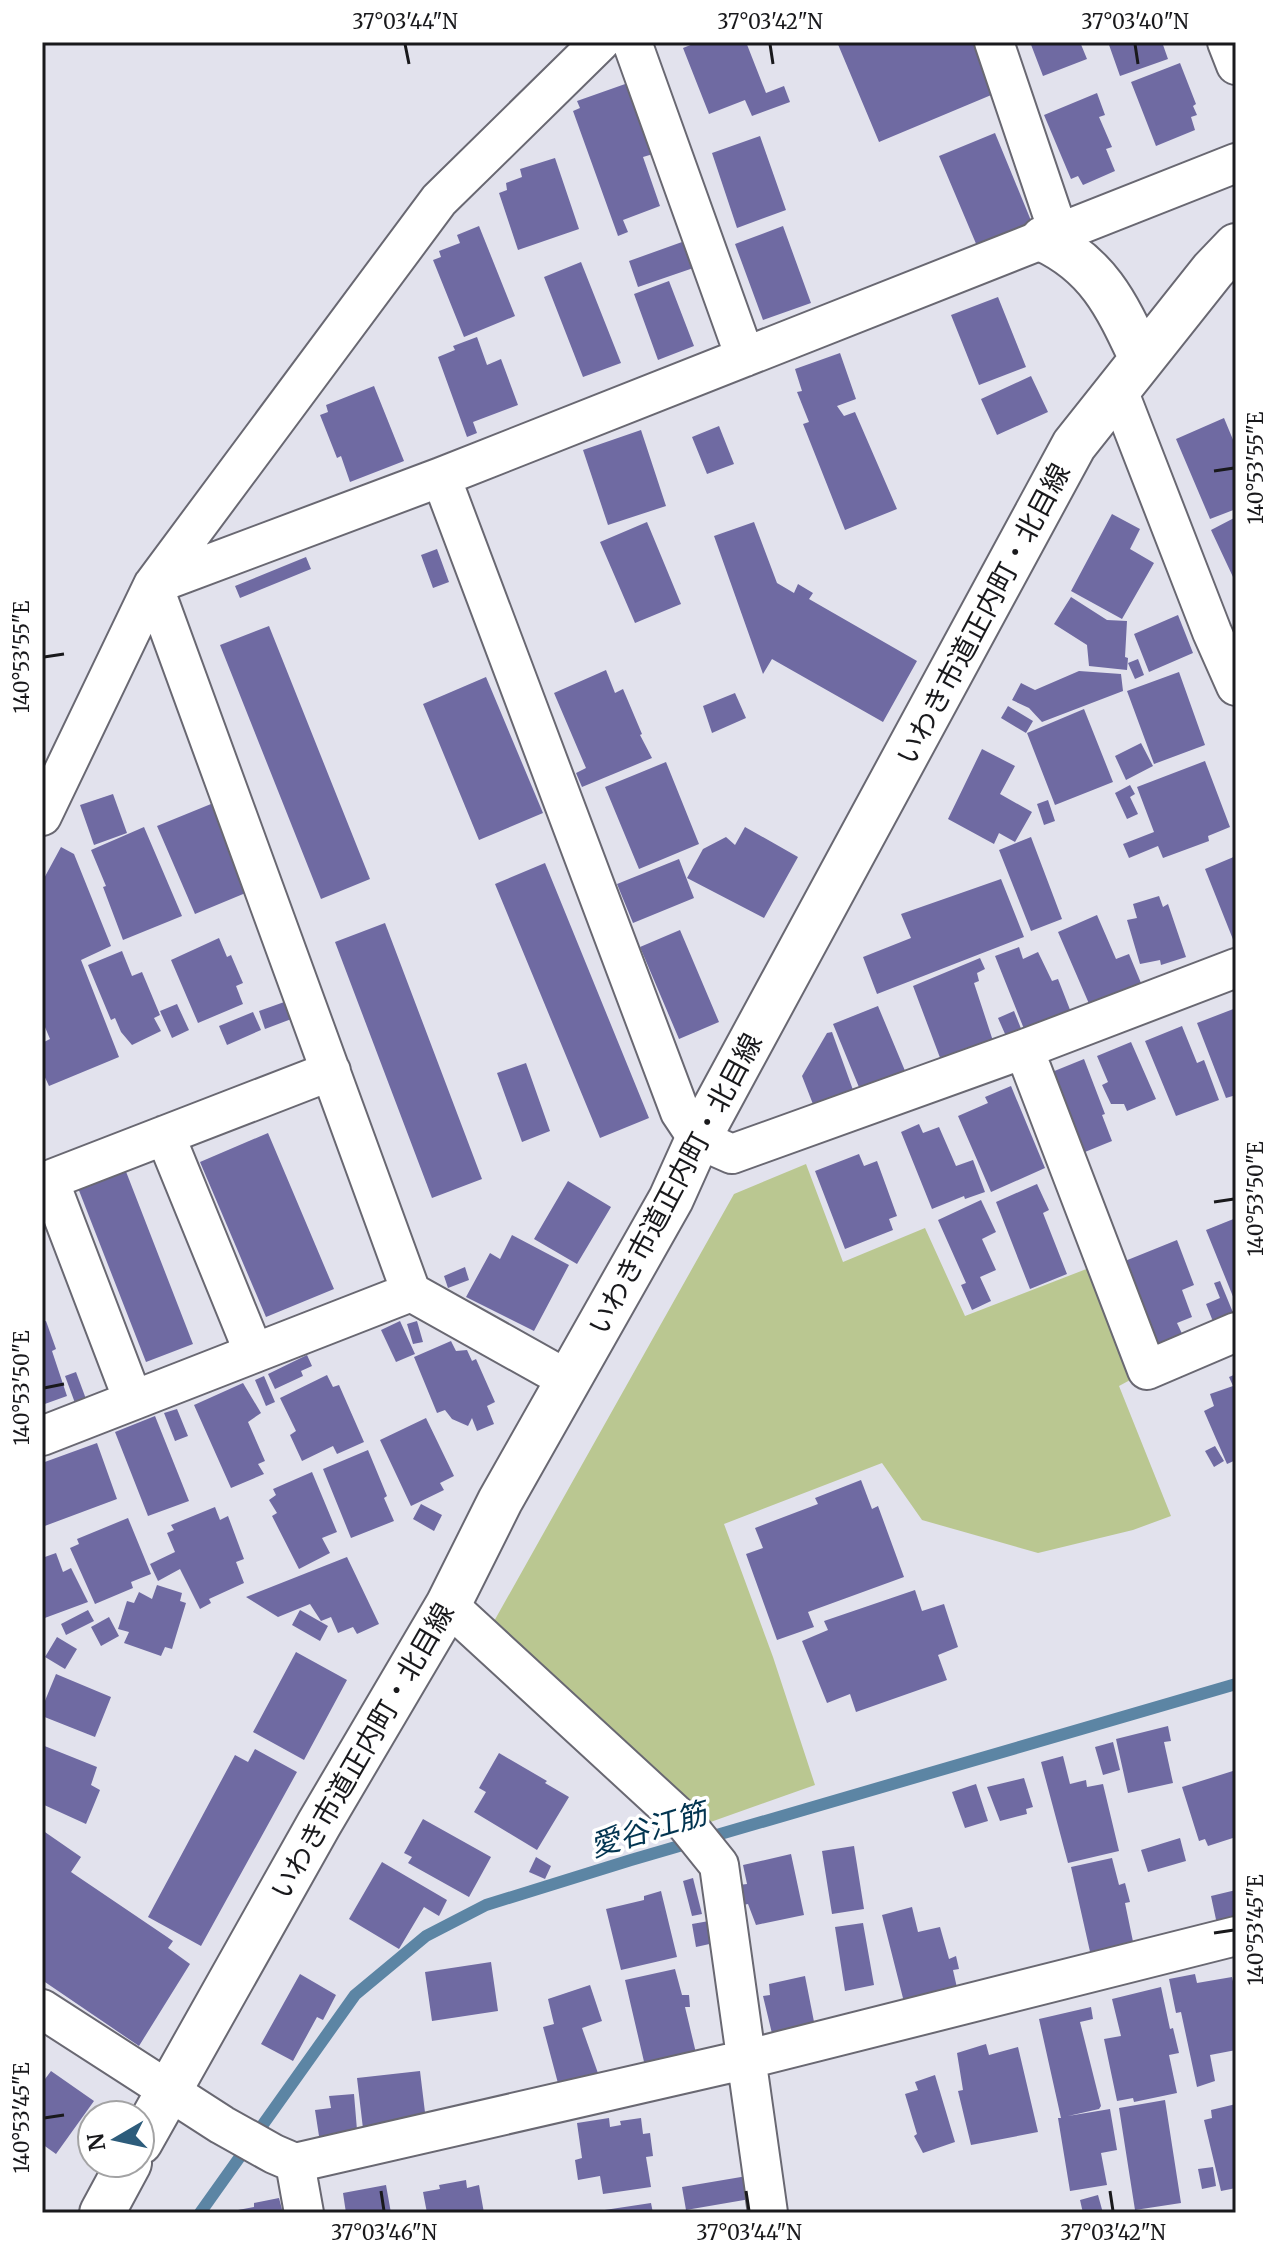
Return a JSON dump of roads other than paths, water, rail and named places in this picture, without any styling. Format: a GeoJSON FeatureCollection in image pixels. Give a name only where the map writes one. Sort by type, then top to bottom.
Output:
{"type":"FeatureCollection","features":[{"type":"Feature","properties":{"kind":"street"},"geometry":{"type":"LineString","coordinates":[[42,816],[153,585],[439,200],[600,42]]}},
{"type":"Feature","properties":{"kind":"street"},"geometry":{"type":"LineString","coordinates":[[632,42],[745,357]]}},
{"type":"Feature","properties":{"kind":"street"},"geometry":{"type":"LineString","coordinates":[[994,42],[1051,236],[1110,294],[1130,375],[1224,628],[1236,686]]}},
{"type":"Feature","properties":{"kind":"street"},"geometry":{"type":"LineString","coordinates":[[1227,42],[1236,65]]}},
{"type":"Feature","properties":{"kind":"street"},"geometry":{"type":"LineString","coordinates":[[153,585],[441,477],[1236,163]]}},
{"type":"Feature","properties":{"kind":"street","name":"いわき市道正内町・北目線"},"geometry":{"type":"LineString","coordinates":[[156,2113],[448,1605],[500,1501],[671,1199],[698,1139],[1074,445],[1213,270],[1236,246]]}},
{"type":"Feature","properties":{"kind":"street"},"geometry":{"type":"LineString","coordinates":[[441,477],[680,1112],[698,1139],[732,1154],[1024,1049],[1236,968]]}},
{"type":"Feature","properties":{"kind":"street"},"geometry":{"type":"LineString","coordinates":[[153,585],[411,1292],[570,1381]]}},
{"type":"Feature","properties":{"kind":"street"},"geometry":{"type":"LineString","coordinates":[[1024,1049],[1147,1370],[1236,1332]]}},
{"type":"Feature","properties":{"kind":"street"},"geometry":{"type":"LineString","coordinates":[[133,1400],[49,1180],[331,1071]]}},
{"type":"Feature","properties":{"kind":"street"},"geometry":{"type":"LineString","coordinates":[[165,1135],[254,1353]]}},
{"type":"Feature","properties":{"kind":"street"},"geometry":{"type":"LineString","coordinates":[[42,1436],[411,1292]]}},
{"type":"Feature","properties":{"kind":"street"},"geometry":{"type":"LineString","coordinates":[[448,1605],[686,1824],[719,1865],[768,2213]]}},
{"type":"Feature","properties":{"kind":"street"},"geometry":{"type":"LineString","coordinates":[[42,2009],[222,2125],[284,2158],[748,2059],[1236,1936]]}},
{"type":"Feature","properties":{"kind":"street"},"geometry":{"type":"LineString","coordinates":[[284,2158],[304,2213]]}},
{"type":"Feature","properties":{"kind":"street"},"geometry":{"type":"LineString","coordinates":[[102,2213],[120,2179]]}},
{"type":"Feature","properties":{"kind":"waterway","name":"愛谷江筋"},"geometry":{"type":"LineString","coordinates":[[200,2213],[355,1995],[426,1936],[486,1905],[1236,1684]]}}]}
